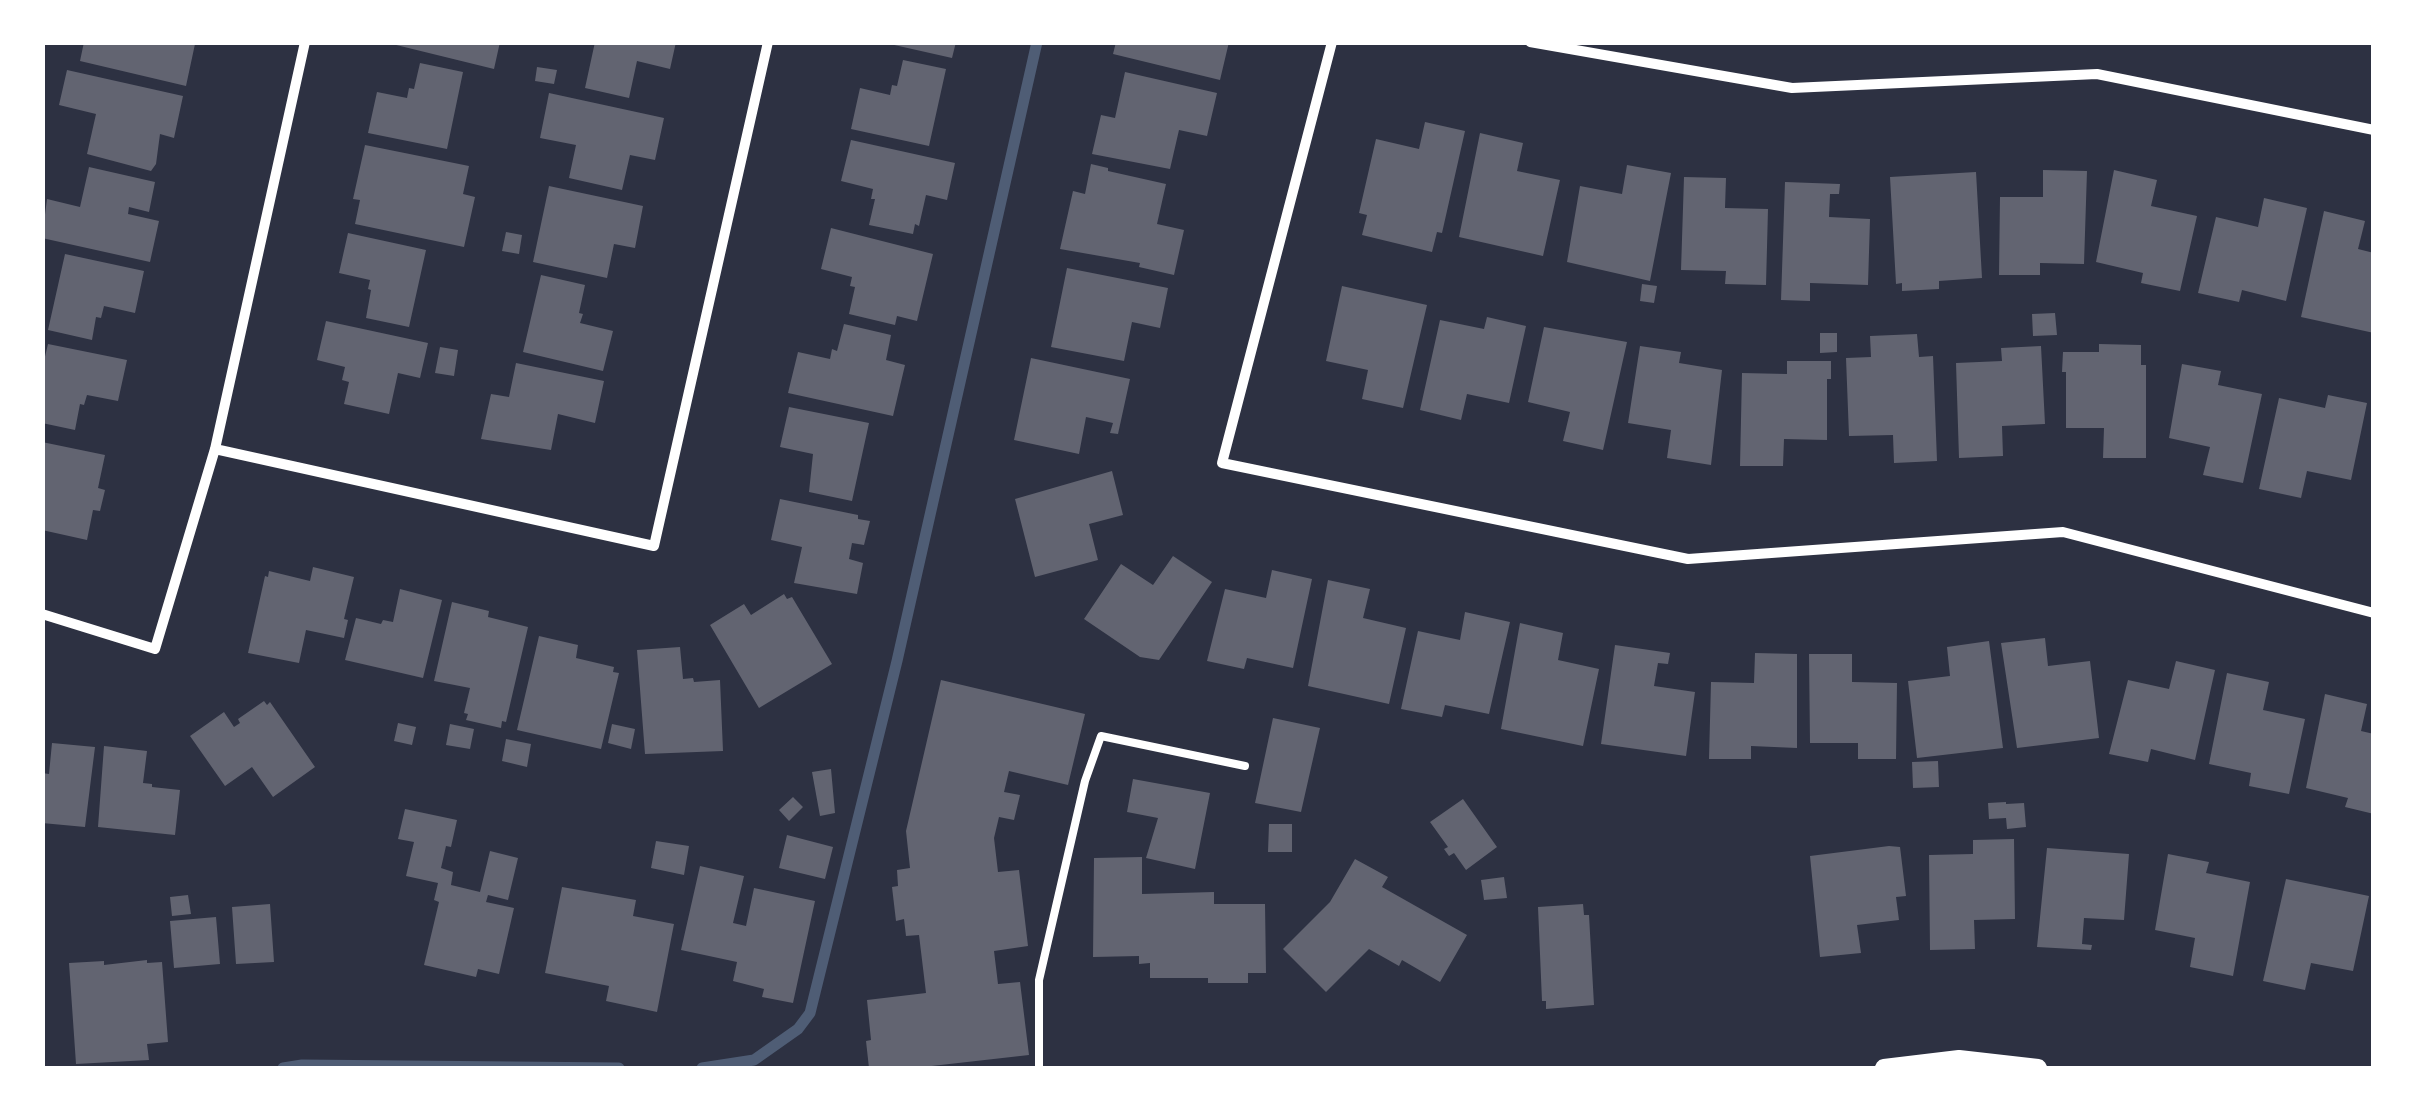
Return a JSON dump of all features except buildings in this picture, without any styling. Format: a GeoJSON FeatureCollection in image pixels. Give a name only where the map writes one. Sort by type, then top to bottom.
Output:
{"type":"FeatureCollection","features":[{"type":"Feature","properties":{"kind":"street"},"geometry":{"type":"LineString","coordinates":[[42,614],[155,649],[214,449],[305,42]]}},
{"type":"Feature","properties":{"kind":"street"},"geometry":{"type":"LineString","coordinates":[[214,449],[654,546],[768,42]]}},
{"type":"Feature","properties":{"kind":"street"},"geometry":{"type":"LineString","coordinates":[[1332,42],[1222,463],[1688,558],[2063,532],[2374,613]]}},
{"type":"Feature","properties":{"kind":"street"},"geometry":{"type":"LineString","coordinates":[[1530,42],[1792,88],[2097,74],[2374,130]]}},
{"type":"Feature","properties":{"kind":"street"},"geometry":{"type":"LineString","coordinates":[[1884,1068],[1958,1064],[2038,1068]]}},
{"type":"Feature","properties":{"kind":"lane"},"geometry":{"type":"LineString","coordinates":[[1039,1068],[1039,980],[1085,782],[1101,736],[1245,766]]}},
{"type":"Feature","properties":{"kind":"waterway"},"geometry":{"type":"LineString","coordinates":[[702,1068],[754,1060],[798,1029],[810,1013],[897,661],[1037,42]]}},
{"type":"Feature","properties":{"kind":"waterway"},"geometry":{"type":"LineString","coordinates":[[283,1068],[619,1068]]}}]}
